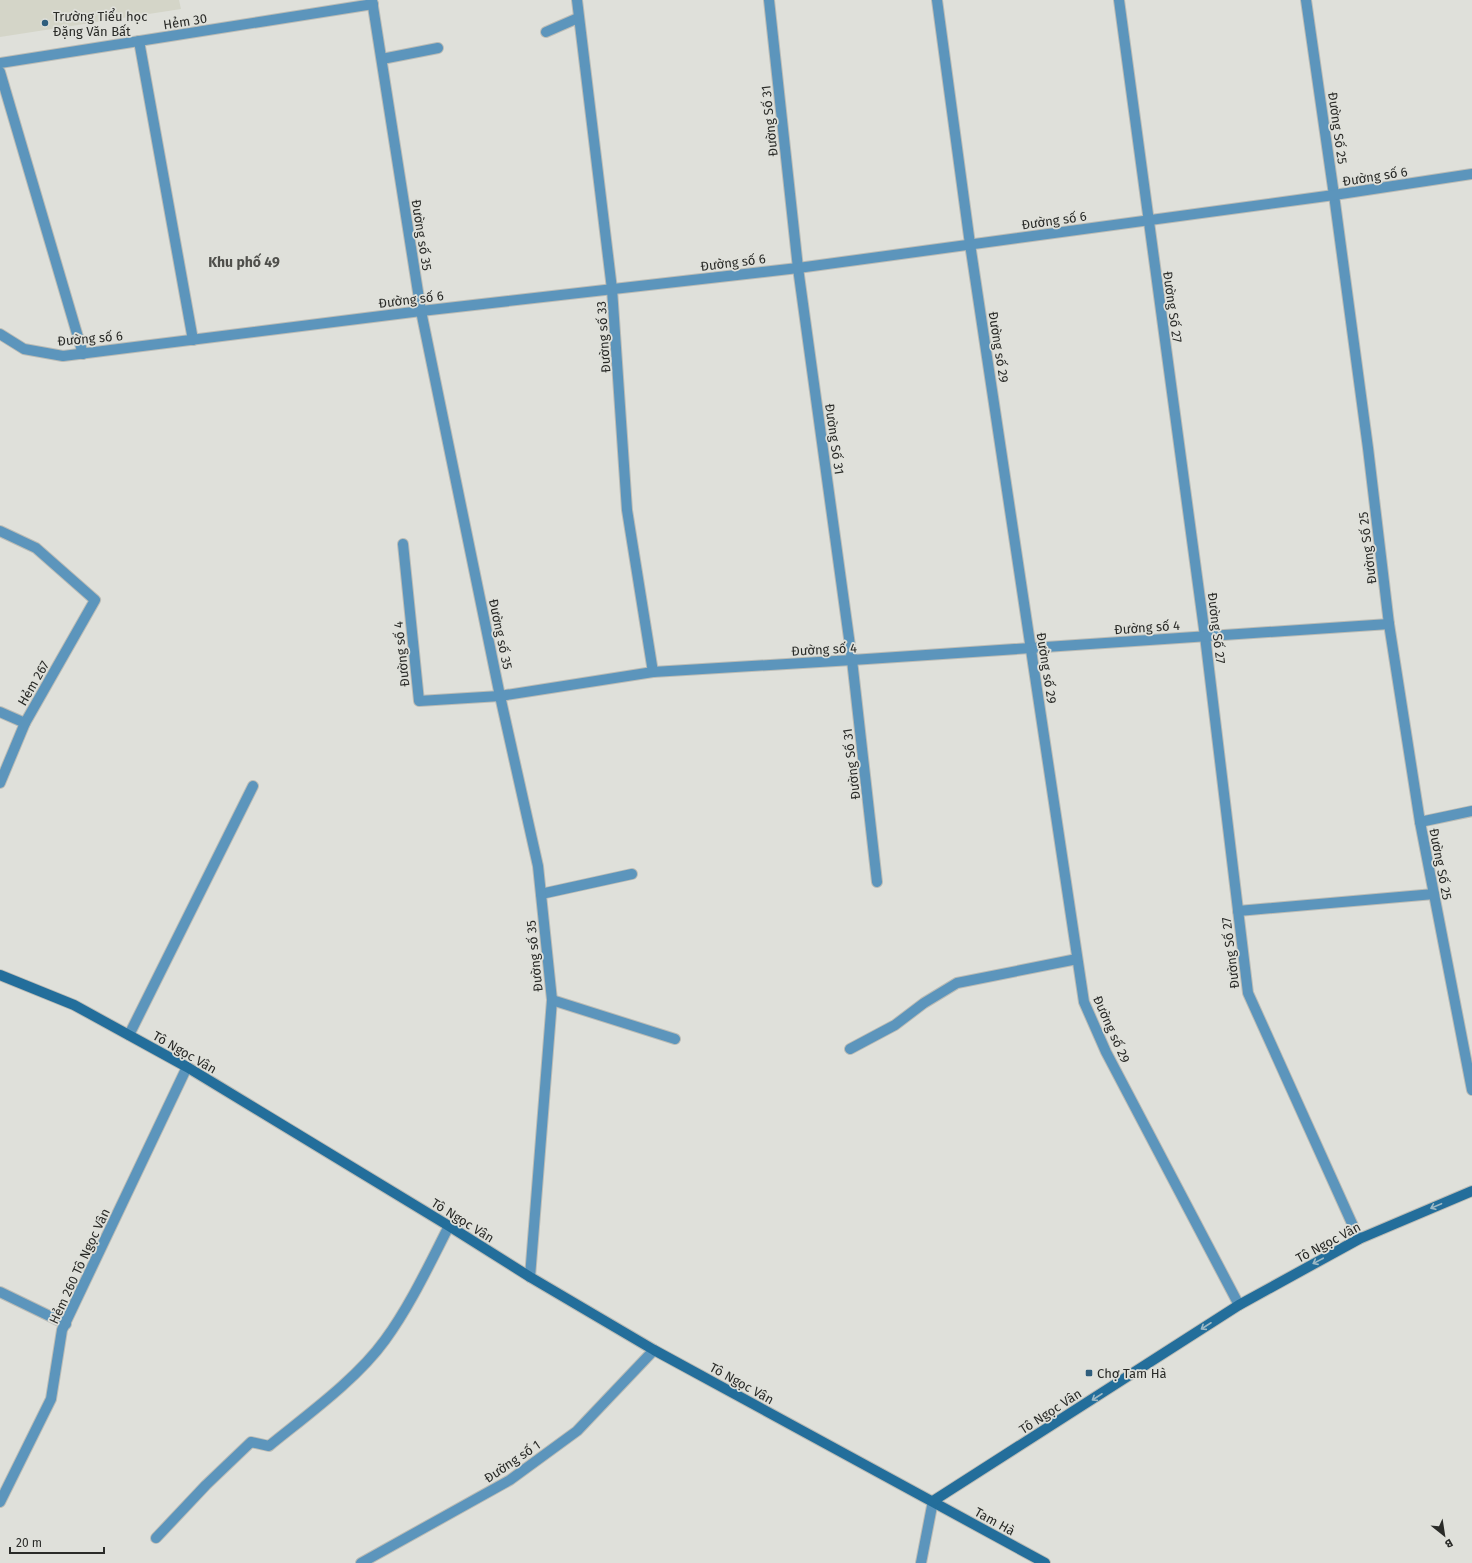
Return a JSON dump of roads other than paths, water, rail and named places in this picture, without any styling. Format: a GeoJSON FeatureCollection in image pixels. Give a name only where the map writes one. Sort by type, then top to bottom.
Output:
{"type":"FeatureCollection","features":[{"type":"Feature","properties":{"kind":"main road","name":"Tô Ngọc Vân"},"geometry":{"type":"LineString","coordinates":[[0,975],[74,1005],[187,1067],[449,1226],[530,1277],[654,1350],[933,1502],[1239,1305],[1359,1239],[1472,1191]]}},
{"type":"Feature","properties":{"kind":"main road","name":"Tam Hà"},"geometry":{"type":"LineString","coordinates":[[933,1502],[1045,1563]]}},
{"type":"Feature","properties":{"kind":"street","name":"Đường số 33"},"geometry":{"type":"LineString","coordinates":[[577,0],[612,289],[627,510],[653,672]]}},
{"type":"Feature","properties":{"kind":"street","name":"Đường Số 31"},"geometry":{"type":"LineString","coordinates":[[769,0],[798,268],[852,660],[877,882]]}},
{"type":"Feature","properties":{"kind":"street","name":"Đường số 29"},"geometry":{"type":"LineString","coordinates":[[937,0],[970,244],[1084,1002],[1106,1052],[1239,1305]]}},
{"type":"Feature","properties":{"kind":"street","name":"Đường Số 27"},"geometry":{"type":"LineString","coordinates":[[1119,0],[1205,636],[1248,993],[1359,1239]]}},
{"type":"Feature","properties":{"kind":"street","name":"Đường Số 25"},"geometry":{"type":"LineString","coordinates":[[1306,0],[1368,448],[1389,624],[1420,822],[1472,1090]]}},
{"type":"Feature","properties":{"kind":"street","name":"Hẻm 30"},"geometry":{"type":"LineString","coordinates":[[0,63],[373,2]]}},
{"type":"Feature","properties":{"kind":"street","name":"Đường số 35"},"geometry":{"type":"LineString","coordinates":[[373,2],[421,311],[500,696],[538,866],[552,1000],[530,1277]]}},
{"type":"Feature","properties":{"kind":"street"},"geometry":{"type":"LineString","coordinates":[[546,32],[578,18]]}},
{"type":"Feature","properties":{"kind":"street"},"geometry":{"type":"LineString","coordinates":[[139,41],[193,340]]}},
{"type":"Feature","properties":{"kind":"street"},"geometry":{"type":"LineString","coordinates":[[382,58],[438,48]]}},
{"type":"Feature","properties":{"kind":"street"},"geometry":{"type":"LineString","coordinates":[[0,72],[83,354]]}},
{"type":"Feature","properties":{"kind":"street","name":"Đường số 6"},"geometry":{"type":"LineString","coordinates":[[0,334],[24,349],[63,356],[83,354],[421,311],[798,268],[1334,195],[1472,174]]}},
{"type":"Feature","properties":{"kind":"street","name":"Hẻm 267"},"geometry":{"type":"LineString","coordinates":[[0,531],[36,548],[95,600],[25,723],[0,783]]}},
{"type":"Feature","properties":{"kind":"street","name":"Đường số 4"},"geometry":{"type":"LineString","coordinates":[[403,544],[419,701],[500,696],[653,672],[1389,624]]}},
{"type":"Feature","properties":{"kind":"street"},"geometry":{"type":"LineString","coordinates":[[0,712],[25,723]]}},
{"type":"Feature","properties":{"kind":"street"},"geometry":{"type":"LineString","coordinates":[[129,1035],[253,786]]}},
{"type":"Feature","properties":{"kind":"street"},"geometry":{"type":"LineString","coordinates":[[1420,822],[1472,811]]}},
{"type":"Feature","properties":{"kind":"street"},"geometry":{"type":"LineString","coordinates":[[541,894],[632,874]]}},
{"type":"Feature","properties":{"kind":"street"},"geometry":{"type":"LineString","coordinates":[[1238,911],[1434,894]]}},
{"type":"Feature","properties":{"kind":"street"},"geometry":{"type":"LineString","coordinates":[[850,1049],[895,1025],[924,1003],[957,983],[1077,959]]}},
{"type":"Feature","properties":{"kind":"street"},"geometry":{"type":"LineString","coordinates":[[552,1000],[675,1039]]}},
{"type":"Feature","properties":{"kind":"street","name":"Hẻm 260 Tô Ngọc Vân"},"geometry":{"type":"LineString","coordinates":[[0,1502],[51,1399],[62,1330],[187,1067]]}},
{"type":"Feature","properties":{"kind":"street"},"geometry":{"type":"LineString","coordinates":[[156,1538],[206,1485],[251,1442],[269,1446],[339,1387],[367,1361],[385,1340],[403,1311],[449,1226]]}},
{"type":"Feature","properties":{"kind":"street"},"geometry":{"type":"LineString","coordinates":[[0,1292],[66,1324]]}},
{"type":"Feature","properties":{"kind":"street","name":"Đường số 1"},"geometry":{"type":"LineString","coordinates":[[361,1563],[510,1480],[577,1431],[654,1350]]}},
{"type":"Feature","properties":{"kind":"street"},"geometry":{"type":"LineString","coordinates":[[921,1563],[933,1502]]}},
{"type":"Feature","properties":{"kind":"place","name":"Trường Tiểu học Đặng Văn Bất"},"geometry":{"type":"Point","coordinates":[45,23]}},
{"type":"Feature","properties":{"kind":"place","name":"Chợ Tam Hà"},"geometry":{"type":"Point","coordinates":[1089,1373]}},
{"type":"Feature","properties":{"kind":"district","name":"Khu phố 49"},"geometry":{"type":"Point","coordinates":[244,262]}}]}
